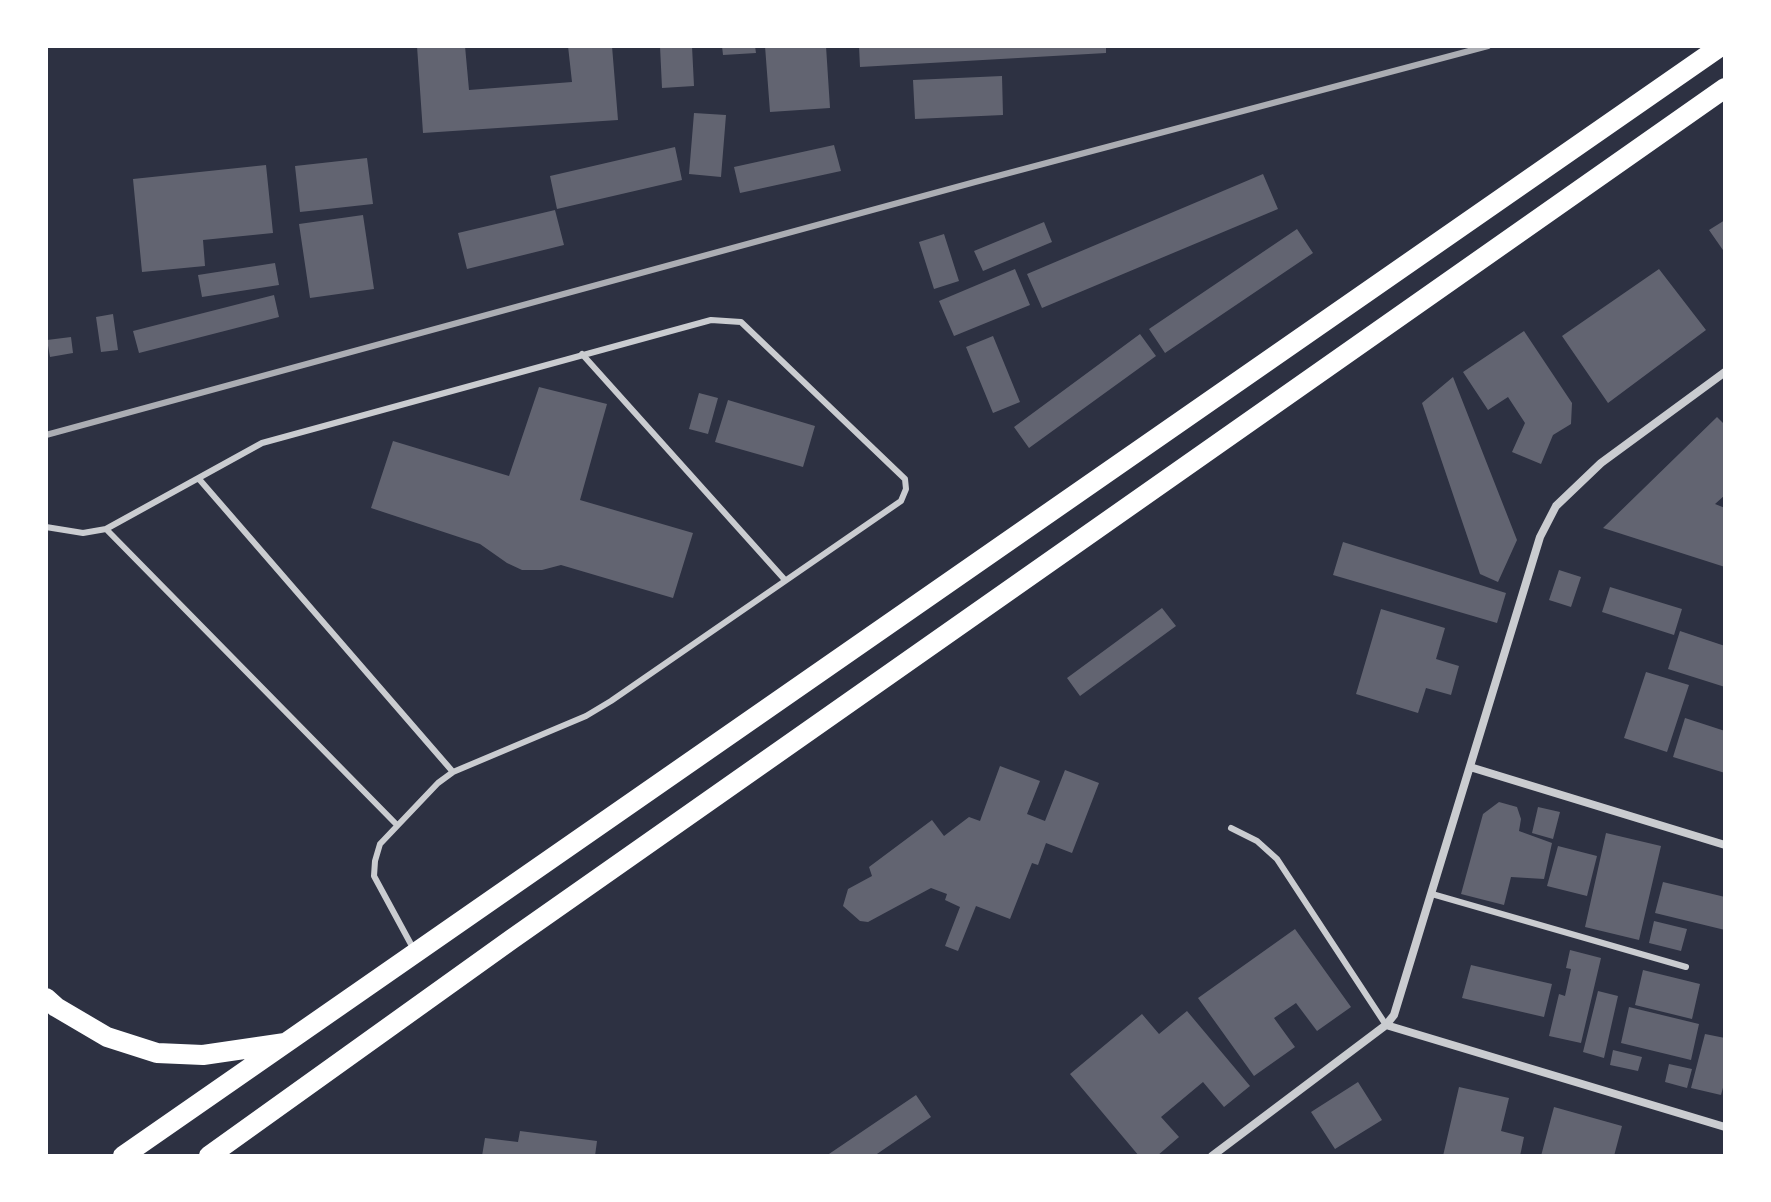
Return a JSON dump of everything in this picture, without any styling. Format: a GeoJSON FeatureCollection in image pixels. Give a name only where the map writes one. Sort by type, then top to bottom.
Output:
{"type":"FeatureCollection","features":[{"type":"Feature","properties":{"kind":"main road"},"geometry":{"type":"LineString","coordinates":[[123,1156],[1714,51]]}},
{"type":"Feature","properties":{"kind":"main road"},"geometry":{"type":"LineString","coordinates":[[214,1153],[525,930],[1725,88]]}},
{"type":"Feature","properties":{"kind":"main road"},"geometry":{"type":"LineString","coordinates":[[46,998],[107,1037],[157,1053],[203,1055],[289,1043]]}},
{"type":"Feature","properties":{"kind":"street"},"geometry":{"type":"LineString","coordinates":[[1212,1156],[1386,1025],[1394,1015],[1540,537],[1556,506],[1601,463],[1725,372]]}},
{"type":"Feature","properties":{"kind":"street"},"geometry":{"type":"LineString","coordinates":[[1470,767],[1725,845]]}},
{"type":"Feature","properties":{"kind":"street"},"geometry":{"type":"LineString","coordinates":[[1386,1025],[1725,1127]]}},
{"type":"Feature","properties":{"kind":"lane"},"geometry":{"type":"LineString","coordinates":[[46,527],[83,533],[106,529],[262,443],[711,320],[741,322],[905,479],[906,489],[901,501],[586,716],[453,772],[438,783],[380,844],[375,861],[374,876],[416,954]]}},
{"type":"Feature","properties":{"kind":"lane"},"geometry":{"type":"LineString","coordinates":[[582,354],[785,580]]}},
{"type":"Feature","properties":{"kind":"lane"},"geometry":{"type":"LineString","coordinates":[[199,479],[453,772]]}},
{"type":"Feature","properties":{"kind":"lane"},"geometry":{"type":"LineString","coordinates":[[106,529],[397,825]]}},
{"type":"Feature","properties":{"kind":"lane"},"geometry":{"type":"LineString","coordinates":[[1231,828],[1257,841],[1277,859],[1386,1025]]}},
{"type":"Feature","properties":{"kind":"lane"},"geometry":{"type":"LineString","coordinates":[[1432,894],[1686,967]]}},
{"type":"Feature","properties":{"kind":"building"},"geometry":{"type":"Polygon","coordinates":[[[417,46],[465,46],[469,90],[572,82],[568,46],[612,46],[618,120],[423,133],[417,46]]]}},
{"type":"Feature","properties":{"kind":"building"},"geometry":{"type":"Polygon","coordinates":[[[660,46],[692,46],[694,86],[662,88],[660,46]]]}},
{"type":"Feature","properties":{"kind":"building"},"geometry":{"type":"Polygon","coordinates":[[[722,46],[755,46],[756,53],[723,55],[722,46]]]}},
{"type":"Feature","properties":{"kind":"building"},"geometry":{"type":"Polygon","coordinates":[[[765,46],[826,46],[830,108],[770,112],[765,46]]]}},
{"type":"Feature","properties":{"kind":"building"},"geometry":{"type":"Polygon","coordinates":[[[859,46],[1106,46],[1106,53],[860,67],[859,46]]]}},
{"type":"Feature","properties":{"kind":"building"},"geometry":{"type":"Polygon","coordinates":[[[1002,76],[1003,115],[915,119],[913,80],[1002,76]]]}},
{"type":"Feature","properties":{"kind":"building"},"geometry":{"type":"Polygon","coordinates":[[[694,113],[726,115],[721,177],[689,174],[694,113]]]}},
{"type":"Feature","properties":{"kind":"building"},"geometry":{"type":"Polygon","coordinates":[[[834,145],[841,171],[740,193],[734,167],[834,145]]]}},
{"type":"Feature","properties":{"kind":"building"},"geometry":{"type":"Polygon","coordinates":[[[675,147],[682,180],[557,209],[550,176],[675,147]]]}},
{"type":"Feature","properties":{"kind":"building"},"geometry":{"type":"Polygon","coordinates":[[[367,158],[373,204],[300,212],[295,166],[367,158]]]}},
{"type":"Feature","properties":{"kind":"building"},"geometry":{"type":"Polygon","coordinates":[[[266,165],[273,233],[203,240],[205,266],[142,272],[133,179],[266,165]]]}},
{"type":"Feature","properties":{"kind":"building"},"geometry":{"type":"Polygon","coordinates":[[[1263,174],[1278,209],[1042,308],[1027,274],[1263,174]]]}},
{"type":"Feature","properties":{"kind":"building"},"geometry":{"type":"Polygon","coordinates":[[[555,210],[564,245],[467,269],[458,233],[555,210]]]}},
{"type":"Feature","properties":{"kind":"building"},"geometry":{"type":"Polygon","coordinates":[[[363,215],[374,289],[310,298],[299,224],[363,215]]]}},
{"type":"Feature","properties":{"kind":"building"},"geometry":{"type":"Polygon","coordinates":[[[1725,220],[1725,253],[1709,230],[1725,220]]]}},
{"type":"Feature","properties":{"kind":"building"},"geometry":{"type":"Polygon","coordinates":[[[1044,222],[1052,242],[983,271],[974,251],[1044,222]]]}},
{"type":"Feature","properties":{"kind":"building"},"geometry":{"type":"Polygon","coordinates":[[[1297,229],[1313,253],[1165,353],[1149,329],[1297,229]]]}},
{"type":"Feature","properties":{"kind":"building"},"geometry":{"type":"Polygon","coordinates":[[[944,234],[959,281],[934,289],[919,242],[944,234]]]}},
{"type":"Feature","properties":{"kind":"building"},"geometry":{"type":"Polygon","coordinates":[[[275,263],[279,285],[202,297],[198,275],[275,263]]]}},
{"type":"Feature","properties":{"kind":"building"},"geometry":{"type":"Polygon","coordinates":[[[1015,269],[1030,305],[954,336],[939,301],[1015,269]]]}},
{"type":"Feature","properties":{"kind":"building"},"geometry":{"type":"Polygon","coordinates":[[[1659,269],[1706,330],[1608,403],[1562,336],[1659,269]]]}},
{"type":"Feature","properties":{"kind":"building"},"geometry":{"type":"Polygon","coordinates":[[[274,295],[279,317],[139,353],[133,331],[274,295]]]}},
{"type":"Feature","properties":{"kind":"building"},"geometry":{"type":"Polygon","coordinates":[[[113,314],[118,350],[101,352],[96,317],[113,314]]]}},
{"type":"Feature","properties":{"kind":"building"},"geometry":{"type":"Polygon","coordinates":[[[1524,331],[1572,403],[1571,424],[1553,435],[1541,464],[1512,452],[1525,423],[1508,397],[1488,410],[1463,372],[1524,331]]]}},
{"type":"Feature","properties":{"kind":"building"},"geometry":{"type":"Polygon","coordinates":[[[1140,334],[1156,356],[1029,448],[1014,427],[1140,334]]]}},
{"type":"Feature","properties":{"kind":"building"},"geometry":{"type":"Polygon","coordinates":[[[993,336],[1020,402],[993,413],[966,347],[993,336]]]}},
{"type":"Feature","properties":{"kind":"building"},"geometry":{"type":"Polygon","coordinates":[[[71,337],[73,353],[50,357],[47,340],[71,337]]]}},
{"type":"Feature","properties":{"kind":"building"},"geometry":{"type":"Polygon","coordinates":[[[1453,377],[1517,540],[1498,582],[1480,574],[1422,403],[1453,377]]]}},
{"type":"Feature","properties":{"kind":"building"},"geometry":{"type":"Polygon","coordinates":[[[539,387],[607,404],[580,500],[693,533],[673,598],[561,565],[542,570],[522,570],[480,544],[371,508],[393,441],[509,476],[539,387]]]}},
{"type":"Feature","properties":{"kind":"building"},"geometry":{"type":"Polygon","coordinates":[[[699,393],[718,398],[708,434],[689,429],[699,393]]]}},
{"type":"Feature","properties":{"kind":"building"},"geometry":{"type":"Polygon","coordinates":[[[728,400],[815,426],[803,467],[715,442],[728,400]]]}},
{"type":"Feature","properties":{"kind":"building"},"geometry":{"type":"Polygon","coordinates":[[[1717,417],[1725,425],[1725,495],[1715,504],[1725,508],[1725,567],[1603,528],[1717,417]]]}},
{"type":"Feature","properties":{"kind":"building"},"geometry":{"type":"Polygon","coordinates":[[[1343,542],[1506,593],[1497,623],[1333,575],[1343,542]]]}},
{"type":"Feature","properties":{"kind":"building"},"geometry":{"type":"Polygon","coordinates":[[[1559,570],[1581,577],[1571,607],[1549,600],[1559,570]]]}},
{"type":"Feature","properties":{"kind":"building"},"geometry":{"type":"Polygon","coordinates":[[[1610,587],[1682,609],[1674,635],[1602,612],[1610,587]]]}},
{"type":"Feature","properties":{"kind":"building"},"geometry":{"type":"Polygon","coordinates":[[[1162,608],[1176,626],[1080,696],[1067,678],[1162,608]]]}},
{"type":"Feature","properties":{"kind":"building"},"geometry":{"type":"Polygon","coordinates":[[[1381,609],[1445,628],[1436,659],[1459,666],[1451,695],[1426,688],[1418,713],[1356,694],[1381,609]]]}},
{"type":"Feature","properties":{"kind":"building"},"geometry":{"type":"Polygon","coordinates":[[[1680,631],[1725,646],[1725,687],[1668,669],[1680,631]]]}},
{"type":"Feature","properties":{"kind":"building"},"geometry":{"type":"Polygon","coordinates":[[[1646,672],[1689,685],[1667,752],[1624,738],[1646,672]]]}},
{"type":"Feature","properties":{"kind":"building"},"geometry":{"type":"Polygon","coordinates":[[[1685,718],[1725,731],[1725,773],[1673,757],[1685,718]]]}},
{"type":"Feature","properties":{"kind":"building"},"geometry":{"type":"Polygon","coordinates":[[[1000,766],[1040,781],[1027,814],[1045,821],[1065,770],[1099,783],[1072,853],[1046,843],[1038,865],[1032,863],[1010,919],[976,906],[958,951],[945,946],[960,907],[945,900],[947,894],[931,888],[868,922],[860,921],[843,906],[848,889],[872,876],[869,867],[932,820],[944,836],[969,817],[980,821],[1000,766]]]}},
{"type":"Feature","properties":{"kind":"building"},"geometry":{"type":"Polygon","coordinates":[[[1499,802],[1517,807],[1521,819],[1519,831],[1552,843],[1544,879],[1511,877],[1504,905],[1461,894],[1483,814],[1499,802]]]}},
{"type":"Feature","properties":{"kind":"building"},"geometry":{"type":"Polygon","coordinates":[[[1538,807],[1560,812],[1553,839],[1532,833],[1538,807]]]}},
{"type":"Feature","properties":{"kind":"building"},"geometry":{"type":"Polygon","coordinates":[[[1606,833],[1661,846],[1639,940],[1585,927],[1606,833]]]}},
{"type":"Feature","properties":{"kind":"building"},"geometry":{"type":"Polygon","coordinates":[[[1558,846],[1597,856],[1587,896],[1547,886],[1558,846]]]}},
{"type":"Feature","properties":{"kind":"building"},"geometry":{"type":"Polygon","coordinates":[[[1663,882],[1725,897],[1725,930],[1655,913],[1663,882]]]}},
{"type":"Feature","properties":{"kind":"building"},"geometry":{"type":"Polygon","coordinates":[[[1654,921],[1687,929],[1681,951],[1649,943],[1654,921]]]}},
{"type":"Feature","properties":{"kind":"building"},"geometry":{"type":"Polygon","coordinates":[[[1295,929],[1351,1007],[1317,1031],[1296,1003],[1274,1018],[1295,1047],[1254,1076],[1198,998],[1295,929]]]}},
{"type":"Feature","properties":{"kind":"building"},"geometry":{"type":"Polygon","coordinates":[[[1570,950],[1601,958],[1581,1043],[1549,1036],[1559,994],[1565,996],[1571,969],[1566,968],[1570,950]]]}},
{"type":"Feature","properties":{"kind":"building"},"geometry":{"type":"Polygon","coordinates":[[[1471,965],[1552,984],[1544,1017],[1462,998],[1471,965]]]}},
{"type":"Feature","properties":{"kind":"building"},"geometry":{"type":"Polygon","coordinates":[[[1643,970],[1700,984],[1692,1019],[1635,1005],[1643,970]]]}},
{"type":"Feature","properties":{"kind":"building"},"geometry":{"type":"Polygon","coordinates":[[[1598,991],[1618,996],[1604,1058],[1583,1052],[1598,991]]]}},
{"type":"Feature","properties":{"kind":"building"},"geometry":{"type":"Polygon","coordinates":[[[1629,1007],[1699,1024],[1691,1060],[1621,1043],[1629,1007]]]}},
{"type":"Feature","properties":{"kind":"building"},"geometry":{"type":"Polygon","coordinates":[[[1187,1011],[1250,1086],[1224,1107],[1203,1082],[1161,1117],[1179,1137],[1157,1156],[1139,1156],[1070,1074],[1142,1014],[1159,1034],[1187,1011]]]}},
{"type":"Feature","properties":{"kind":"building"},"geometry":{"type":"Polygon","coordinates":[[[1705,1034],[1725,1038],[1725,1080],[1721,1095],[1691,1088],[1705,1034]]]}},
{"type":"Feature","properties":{"kind":"building"},"geometry":{"type":"Polygon","coordinates":[[[1613,1050],[1642,1057],[1638,1071],[1610,1065],[1613,1050]]]}},
{"type":"Feature","properties":{"kind":"building"},"geometry":{"type":"Polygon","coordinates":[[[1669,1064],[1692,1069],[1687,1088],[1665,1082],[1669,1064]]]}},
{"type":"Feature","properties":{"kind":"building"},"geometry":{"type":"Polygon","coordinates":[[[1358,1082],[1382,1120],[1335,1149],[1311,1112],[1358,1082]]]}},
{"type":"Feature","properties":{"kind":"building"},"geometry":{"type":"Polygon","coordinates":[[[1459,1087],[1509,1098],[1501,1131],[1524,1137],[1520,1156],[1443,1156],[1459,1087]]]}},
{"type":"Feature","properties":{"kind":"building"},"geometry":{"type":"Polygon","coordinates":[[[916,1095],[931,1117],[874,1156],[826,1156],[916,1095]]]}},
{"type":"Feature","properties":{"kind":"building"},"geometry":{"type":"Polygon","coordinates":[[[1554,1107],[1622,1126],[1614,1156],[1541,1156],[1554,1107]]]}},
{"type":"Feature","properties":{"kind":"building"},"geometry":{"type":"Polygon","coordinates":[[[520,1131],[597,1141],[595,1156],[482,1156],[485,1138],[518,1142],[520,1131]]]}},
{"type":"Feature","properties":{"kind":"railway"},"geometry":{"type":"LineString","coordinates":[[46,435],[1488,46]]}}]}
